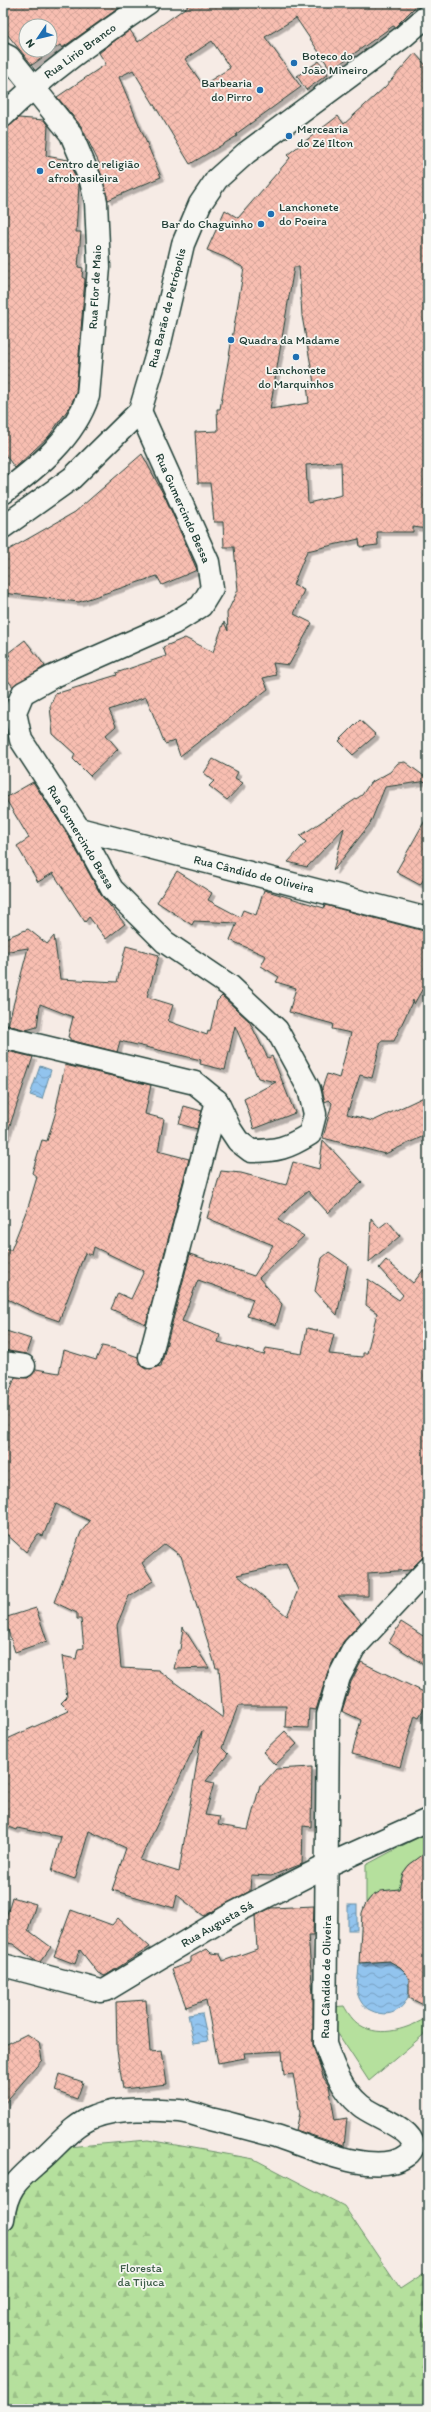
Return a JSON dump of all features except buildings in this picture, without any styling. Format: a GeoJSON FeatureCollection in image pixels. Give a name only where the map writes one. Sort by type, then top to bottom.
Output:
{"type":"FeatureCollection","features":[{"type":"Feature","properties":{"kind":"street","name":"Rua Lirio Branco"},"geometry":{"type":"LineString","coordinates":[[3,116],[33,87],[85,46],[148,3]]}},
{"type":"Feature","properties":{"kind":"street","name":"Rua Barão de Petrópolis"},"geometry":{"type":"LineString","coordinates":[[3,527],[72,478],[140,411],[159,347],[183,244],[200,204],[217,179],[246,152],[404,36],[428,16]]}},
{"type":"Feature","properties":{"kind":"street","name":"Rua Flor de Maio"},"geometry":{"type":"LineString","coordinates":[[3,54],[9,57],[71,134],[91,181],[96,202],[99,267],[88,396],[83,411],[66,436],[35,469],[3,492]]}},
{"type":"Feature","properties":{"kind":"street","name":"Rua Gumercindo Bessa"},"geometry":{"type":"LineString","coordinates":[[3,1037],[195,1083],[217,1101],[230,1129],[238,1141],[251,1152],[271,1151],[289,1147],[310,1134],[315,1114],[309,1089],[277,1030],[230,986],[165,942],[133,912],[112,889],[79,829],[21,740],[15,712],[23,693],[52,677],[174,623],[201,606],[212,588],[208,562],[140,411]]}},
{"type":"Feature","properties":{"kind":"street","name":"Rua Cândido de Oliveira"},"geometry":{"type":"LineString","coordinates":[[79,829],[428,919]]}},
{"type":"Feature","properties":{"kind":"street"},"geometry":{"type":"LineString","coordinates":[[150,1357],[217,1101]]}},
{"type":"Feature","properties":{"kind":"street","name":"Rua Cândido de Oliveira"},"geometry":{"type":"LineString","coordinates":[[3,2219],[5,2200],[10,2189],[28,2172],[81,2123],[96,2116],[117,2112],[181,2111],[291,2141],[330,2155],[370,2162],[391,2162],[402,2158],[411,2152],[413,2145],[410,2138],[399,2128],[360,2105],[335,2073],[325,2044],[328,1865],[328,1715],[339,1677],[354,1648],[428,1569]]}},
{"type":"Feature","properties":{"kind":"street","name":"Rua Augusta Sá"},"geometry":{"type":"LineString","coordinates":[[3,1965],[101,1991],[106,1990],[232,1914],[328,1865],[428,1820]]}},
{"type":"Feature","properties":{"kind":"green space"},"geometry":{"type":"Polygon","coordinates":[[[428,1832],[428,1856],[416,1860],[407,1867],[402,1877],[401,1889],[377,1894],[366,1903],[366,1865],[428,1832]]]}},
{"type":"Feature","properties":{"kind":"green space"},"geometry":{"type":"Polygon","coordinates":[[[344,2006],[355,2021],[368,2029],[386,2032],[404,2028],[428,2017],[428,2031],[369,2081],[335,2029],[331,2007],[344,2006]]]}},
{"type":"Feature","properties":{"kind":"green space","name":"Floresta da Tijuca"},"geometry":{"type":"Polygon","coordinates":[[[148,2140],[254,2159],[344,2206],[400,2289],[426,2272],[428,2265],[428,2409],[3,2409],[3,2219],[7,2201],[67,2147],[148,2140]]]}},
{"type":"Feature","properties":{"kind":"water"},"geometry":{"type":"Polygon","coordinates":[[[40,1066],[51,1070],[42,1099],[30,1095],[40,1066]]]}},
{"type":"Feature","properties":{"kind":"water"},"geometry":{"type":"Polygon","coordinates":[[[348,1905],[357,1905],[357,1930],[348,1930],[348,1905]]]}},
{"type":"Feature","properties":{"kind":"water"},"geometry":{"type":"Polygon","coordinates":[[[386,1961],[399,1966],[407,1974],[410,1984],[408,1995],[403,2005],[395,2012],[384,2014],[365,2007],[358,1996],[357,1988],[359,1963],[386,1961]]]}},
{"type":"Feature","properties":{"kind":"water"},"geometry":{"type":"Polygon","coordinates":[[[202,2013],[208,2041],[194,2043],[188,2015],[202,2013]]]}},
{"type":"Feature","properties":{"kind":"place","name":"Boteco do João Mineiro"},"geometry":{"type":"Point","coordinates":[294,63]}},
{"type":"Feature","properties":{"kind":"place","name":"Barbearia do Pirro"},"geometry":{"type":"Point","coordinates":[260,90]}},
{"type":"Feature","properties":{"kind":"place","name":"Mercearia do Zé Ilton"},"geometry":{"type":"Point","coordinates":[289,136]}},
{"type":"Feature","properties":{"kind":"place","name":"Centro de religião afrobrasileira"},"geometry":{"type":"Point","coordinates":[40,171]}},
{"type":"Feature","properties":{"kind":"place","name":"Lanchonete do Poeira"},"geometry":{"type":"Point","coordinates":[271,214]}},
{"type":"Feature","properties":{"kind":"place","name":"Bar do Chaguinho"},"geometry":{"type":"Point","coordinates":[261,224]}},
{"type":"Feature","properties":{"kind":"place","name":"Quadra da Madame"},"geometry":{"type":"Point","coordinates":[231,340]}},
{"type":"Feature","properties":{"kind":"place","name":"Lanchonete do Marquinhos"},"geometry":{"type":"Point","coordinates":[296,357]}}]}
